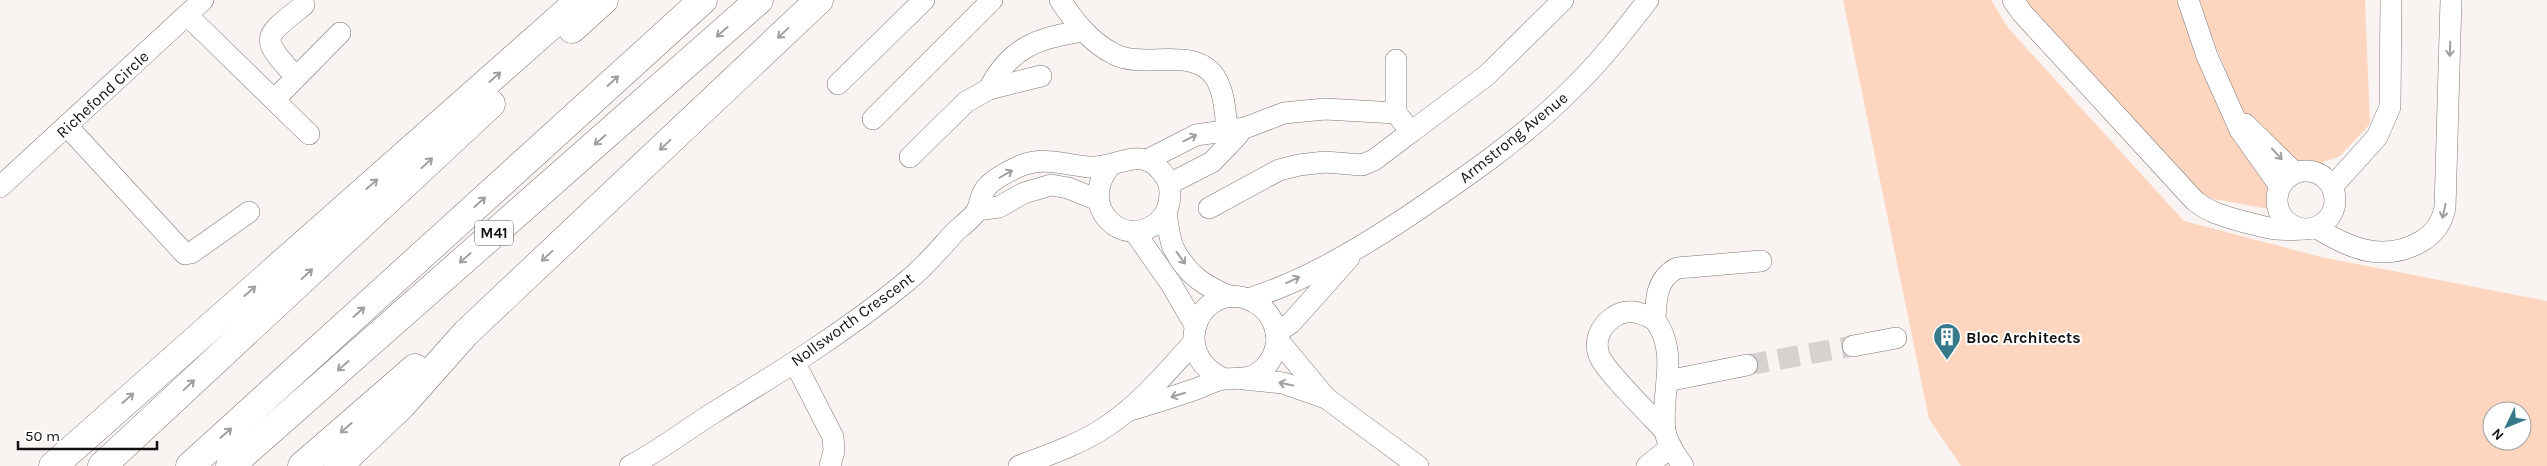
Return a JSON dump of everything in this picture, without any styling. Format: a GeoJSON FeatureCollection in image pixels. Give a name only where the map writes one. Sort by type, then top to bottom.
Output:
{"type":"FeatureCollection","features":[{"type":"Feature","properties":{"kind":"highway"},"geometry":{"type":"LineString","coordinates":[[53,466],[580,0]]}},
{"type":"Feature","properties":{"kind":"highway"},"geometry":{"type":"LineString","coordinates":[[102,466],[604,0]]}},
{"type":"Feature","properties":{"kind":"highway","name":"M41"},"geometry":{"type":"LineString","coordinates":[[190,466],[703,0]]}},
{"type":"Feature","properties":{"kind":"highway","name":"M41"},"geometry":{"type":"LineString","coordinates":[[230,466],[759,0]]}},
{"type":"Feature","properties":{"kind":"highway"},"geometry":{"type":"LineString","coordinates":[[338,466],[401,406],[466,333],[819,0]]}},
{"type":"Feature","properties":{"kind":"highway"},"geometry":{"type":"LineString","coordinates":[[302,466],[418,366],[466,333]]}},
{"type":"Feature","properties":{"kind":"street","name":"Richefond Circle"},"geometry":{"type":"LineString","coordinates":[[0,187],[204,0]]}},
{"type":"Feature","properties":{"kind":"street"},"geometry":{"type":"LineString","coordinates":[[838,84],[924,0]]}},
{"type":"Feature","properties":{"kind":"street"},"geometry":{"type":"LineString","coordinates":[[873,119],[992,0]]}},
{"type":"Feature","properties":{"kind":"street"},"geometry":{"type":"LineString","coordinates":[[1060,0],[1084,31],[1114,54],[1128,59],[1189,61],[1207,68],[1219,85],[1233,134]]}},
{"type":"Feature","properties":{"kind":"street"},"geometry":{"type":"LineString","coordinates":[[1209,208],[1278,170],[1325,162],[1362,165],[1374,160],[1487,75],[1563,0]]}},
{"type":"Feature","properties":{"kind":"street","name":"Armstrong Avenue"},"geometry":{"type":"LineString","coordinates":[[1240,298],[1266,293],[1356,250],[1460,181],[1515,140],[1571,90],[1602,58],[1648,0]]}},
{"type":"Feature","properties":{"kind":"street"},"geometry":{"type":"LineString","coordinates":[[2013,0],[2022,13],[2195,202],[2221,216],[2270,230],[2310,228],[2326,222],[2335,210],[2335,196],[2325,181],[2308,170],[2286,178],[2276,198],[2279,211],[2293,226],[2310,228],[2365,251],[2387,253],[2411,247],[2425,239],[2439,224],[2445,208],[2451,0]]}},
{"type":"Feature","properties":{"kind":"street"},"geometry":{"type":"LineString","coordinates":[[2188,0],[2207,56],[2248,144],[2286,178]]}},
{"type":"Feature","properties":{"kind":"street"},"geometry":{"type":"LineString","coordinates":[[2325,181],[2359,156],[2377,137],[2390,106],[2391,0]]}},
{"type":"Feature","properties":{"kind":"street"},"geometry":{"type":"LineString","coordinates":[[296,77],[273,52],[269,38],[272,30],[304,5]]}},
{"type":"Feature","properties":{"kind":"street"},"geometry":{"type":"LineString","coordinates":[[187,16],[308,134]]}},
{"type":"Feature","properties":{"kind":"street"},"geometry":{"type":"LineString","coordinates":[[989,89],[998,72],[1011,57],[1031,45],[1054,36],[1084,31]]}},
{"type":"Feature","properties":{"kind":"street"},"geometry":{"type":"LineString","coordinates":[[274,100],[340,33]]}},
{"type":"Feature","properties":{"kind":"street"},"geometry":{"type":"LineString","coordinates":[[1396,60],[1396,113],[1411,132]]}},
{"type":"Feature","properties":{"kind":"street"},"geometry":{"type":"LineString","coordinates":[[910,156],[966,102],[989,89],[1041,76]]}},
{"type":"Feature","properties":{"kind":"street"},"geometry":{"type":"LineString","coordinates":[[1147,160],[1196,135],[1233,134],[1284,113],[1303,110],[1396,113]]}},
{"type":"Feature","properties":{"kind":"street"},"geometry":{"type":"LineString","coordinates":[[67,126],[185,254],[191,253],[249,212]]}},
{"type":"Feature","properties":{"kind":"street"},"geometry":{"type":"LineString","coordinates":[[1169,184],[1212,162],[1233,134]]}},
{"type":"Feature","properties":{"kind":"street"},"geometry":{"type":"LineString","coordinates":[[1134,157],[1147,160],[1158,166],[1169,184],[1170,201],[1166,213],[1158,222],[1146,229],[1134,231],[1121,229],[1110,222],[1102,212],[1098,200],[1100,182],[1110,166],[1134,157]]}},
{"type":"Feature","properties":{"kind":"street","name":"Nollsworth Crescent"},"geometry":{"type":"LineString","coordinates":[[632,466],[795,362],[908,280],[977,210],[985,190],[996,180],[1020,166],[1047,160],[1088,167],[1110,166]]}},
{"type":"Feature","properties":{"kind":"street"},"geometry":{"type":"LineString","coordinates":[[977,210],[999,207],[1024,193],[1051,185],[1068,188],[1098,200]]}},
{"type":"Feature","properties":{"kind":"street"},"geometry":{"type":"LineString","coordinates":[[2243,221],[2279,211]]}},
{"type":"Feature","properties":{"kind":"street"},"geometry":{"type":"LineString","coordinates":[[1166,213],[1173,247],[1198,281],[1208,288],[1260,305],[1269,314],[1277,336],[1326,398],[1418,466]]}},
{"type":"Feature","properties":{"kind":"street"},"geometry":{"type":"LineString","coordinates":[[1134,231],[1172,284],[1194,334],[1196,355],[1212,374],[1234,379],[1283,383],[1326,398]]}},
{"type":"Feature","properties":{"kind":"street","name":"Armstrong Avenue"},"geometry":{"type":"LineString","coordinates":[[1277,336],[1356,250]]}},
{"type":"Feature","properties":{"kind":"street"},"geometry":{"type":"LineString","coordinates":[[1655,320],[1659,285],[1668,273],[1677,268],[1761,261]]}},
{"type":"Feature","properties":{"kind":"street"},"geometry":{"type":"LineString","coordinates":[[1019,466],[1090,436],[1127,411],[1194,334],[1209,305],[1240,298]]}},
{"type":"Feature","properties":{"kind":"street"},"geometry":{"type":"LineString","coordinates":[[1647,466],[1668,439],[1667,381],[1669,352],[1661,328],[1655,320],[1636,312],[1619,313],[1600,330],[1598,347],[1600,357],[1668,439],[1683,466]]}},
{"type":"Feature","properties":{"kind":"street"},"geometry":{"type":"LineString","coordinates":[[1127,411],[1234,379],[1264,368],[1275,350],[1277,336]]}},
{"type":"Feature","properties":{"kind":"street"},"geometry":{"type":"LineString","coordinates":[[1853,346],[1896,338]]}},
{"type":"Feature","properties":{"kind":"street"},"geometry":{"type":"LineString","coordinates":[[795,362],[833,437],[834,451],[830,466]]}},
{"type":"Feature","properties":{"kind":"street"},"geometry":{"type":"LineString","coordinates":[[1667,381],[1746,365]]}},
{"type":"Feature","properties":{"kind":"shaded area"},"geometry":{"type":"Polygon","coordinates":[[[1843,0],[1991,0],[2009,29],[2184,221],[2321,257],[2547,301],[2547,466],[1961,466],[1929,419],[1843,0]]]}},
{"type":"Feature","properties":{"kind":"shaded area"},"geometry":{"type":"Polygon","coordinates":[[[2018,0],[2188,0],[2280,211],[2203,197],[2018,0]]]}},
{"type":"Feature","properties":{"kind":"shaded area"},"geometry":{"type":"Polygon","coordinates":[[[2197,0],[2365,0],[2370,124],[2340,156],[2312,166],[2289,161],[2245,118],[2197,0]]]}},
{"type":"Feature","properties":{"kind":"tunnel"},"geometry":{"type":"LineString","coordinates":[[1747,365],[1853,346]]}},
{"type":"Feature","properties":{"kind":"place","name":"Bloc Architects"},"geometry":{"type":"Point","coordinates":[1947,361]}}]}
